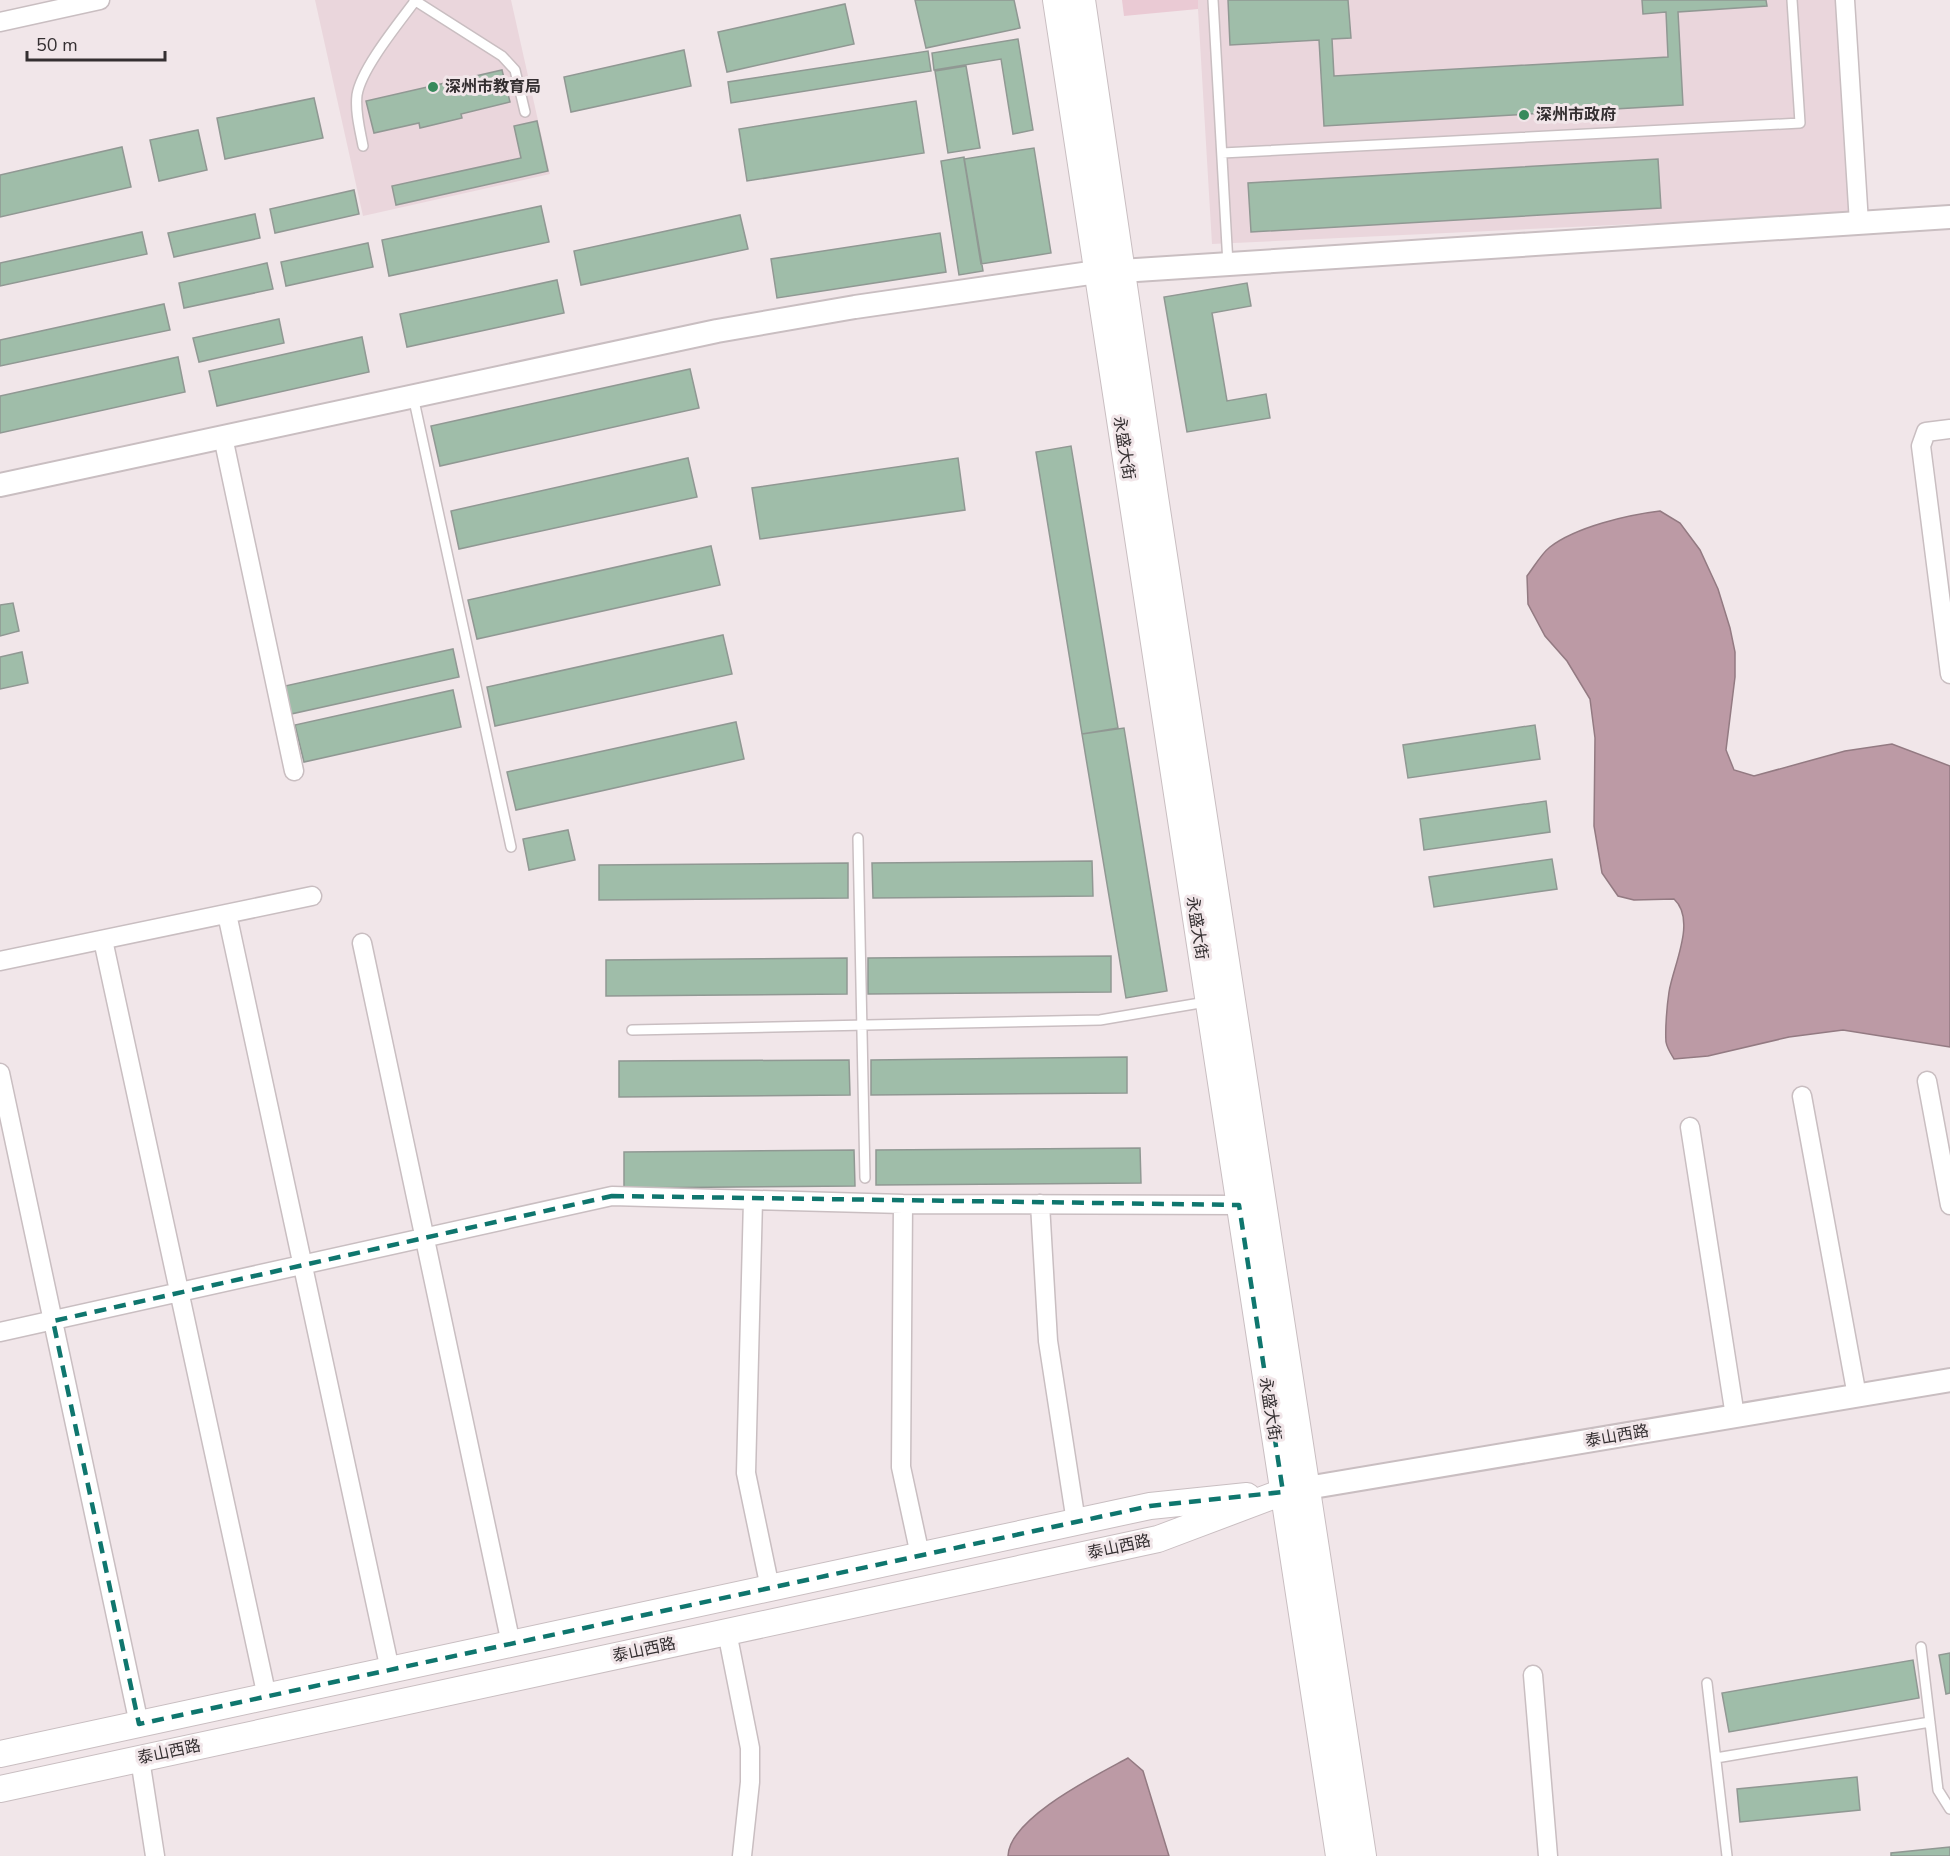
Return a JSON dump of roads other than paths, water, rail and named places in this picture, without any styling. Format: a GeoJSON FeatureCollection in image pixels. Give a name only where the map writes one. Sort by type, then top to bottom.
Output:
{"type":"FeatureCollection","features":[{"type":"Feature","properties":{"kind":"main road","name":"永盛大街"},"geometry":{"type":"LineString","coordinates":[[1056,0],[1109,271],[1295,1490],[1339,1856]]}},
{"type":"Feature","properties":{"kind":"main road","name":"永盛大街"},"geometry":{"type":"LineString","coordinates":[[1082,0],[1109,271],[1208,1002],[1239,1205],[1363,1856]]}},
{"type":"Feature","properties":{"kind":"main road","name":"泰山西路"},"geometry":{"type":"LineString","coordinates":[[0,1754],[1150,1506],[1295,1490]]}},
{"type":"Feature","properties":{"kind":"main road","name":"泰山西路"},"geometry":{"type":"LineString","coordinates":[[0,1789],[1158,1539],[1295,1490]]}},
{"type":"Feature","properties":{"kind":"street"},"geometry":{"type":"LineString","coordinates":[[0,22],[100,0]]}},
{"type":"Feature","properties":{"kind":"street"},"geometry":{"type":"LineString","coordinates":[[1845,0],[1859,223]]}},
{"type":"Feature","properties":{"kind":"street"},"geometry":{"type":"LineString","coordinates":[[0,485],[717,330],[855,307],[1109,271],[1950,217]]}},
{"type":"Feature","properties":{"kind":"street"},"geometry":{"type":"LineString","coordinates":[[1950,429],[1926,432],[1921,446],[1950,674]]}},
{"type":"Feature","properties":{"kind":"street"},"geometry":{"type":"LineString","coordinates":[[223,437],[294,771]]}},
{"type":"Feature","properties":{"kind":"street"},"geometry":{"type":"LineString","coordinates":[[0,961],[312,896]]}},
{"type":"Feature","properties":{"kind":"street"},"geometry":{"type":"LineString","coordinates":[[227,914],[390,1670]]}},
{"type":"Feature","properties":{"kind":"street"},"geometry":{"type":"LineString","coordinates":[[103,940],[267,1696]]}},
{"type":"Feature","properties":{"kind":"street"},"geometry":{"type":"LineString","coordinates":[[362,943],[511,1644]]}},
{"type":"Feature","properties":{"kind":"street"},"geometry":{"type":"LineString","coordinates":[[0,1073],[139,1724]]}},
{"type":"Feature","properties":{"kind":"street"},"geometry":{"type":"LineString","coordinates":[[1927,1081],[1950,1205]]}},
{"type":"Feature","properties":{"kind":"street"},"geometry":{"type":"LineString","coordinates":[[1802,1096],[1857,1396]]}},
{"type":"Feature","properties":{"kind":"street"},"geometry":{"type":"LineString","coordinates":[[1690,1127],[1735,1416]]}},
{"type":"Feature","properties":{"kind":"street"},"geometry":{"type":"LineString","coordinates":[[0,1332],[612,1196],[903,1204],[1239,1205]]}},
{"type":"Feature","properties":{"kind":"street"},"geometry":{"type":"LineString","coordinates":[[753,1200],[746,1473],[770,1588]]}},
{"type":"Feature","properties":{"kind":"street"},"geometry":{"type":"LineString","coordinates":[[903,1204],[901,1467],[920,1555]]}},
{"type":"Feature","properties":{"kind":"street"},"geometry":{"type":"LineString","coordinates":[[1040,1204],[1048,1341],[1076,1522]]}},
{"type":"Feature","properties":{"kind":"street","name":"泰山西路"},"geometry":{"type":"LineString","coordinates":[[1295,1490],[1950,1380]]}},
{"type":"Feature","properties":{"kind":"street"},"geometry":{"type":"LineString","coordinates":[[727,1632],[750,1748],[750,1782],[742,1856]]}},
{"type":"Feature","properties":{"kind":"street"},"geometry":{"type":"LineString","coordinates":[[1533,1675],[1548,1856]]}},
{"type":"Feature","properties":{"kind":"street"},"geometry":{"type":"LineString","coordinates":[[140,1759],[155,1856]]}},
{"type":"Feature","properties":{"kind":"lane"},"geometry":{"type":"LineString","coordinates":[[1213,0],[1228,264]]}},
{"type":"Feature","properties":{"kind":"lane"},"geometry":{"type":"LineString","coordinates":[[1222,153],[1800,123],[1792,0]]}},
{"type":"Feature","properties":{"kind":"lane"},"geometry":{"type":"LineString","coordinates":[[363,146],[356,104],[363,75],[415,1],[501,56],[515,70],[525,112]]}},
{"type":"Feature","properties":{"kind":"lane"},"geometry":{"type":"LineString","coordinates":[[413,396],[511,847]]}},
{"type":"Feature","properties":{"kind":"lane"},"geometry":{"type":"LineString","coordinates":[[858,838],[865,1178]]}},
{"type":"Feature","properties":{"kind":"lane"},"geometry":{"type":"LineString","coordinates":[[632,1030],[1100,1020],[1208,1002]]}},
{"type":"Feature","properties":{"kind":"lane"},"geometry":{"type":"LineString","coordinates":[[1922,1647],[1938,1790],[1950,1809]]}},
{"type":"Feature","properties":{"kind":"lane"},"geometry":{"type":"LineString","coordinates":[[1707,1683],[1727,1856]]}},
{"type":"Feature","properties":{"kind":"lane"},"geometry":{"type":"LineString","coordinates":[[1716,1758],[1930,1722]]}},
{"type":"Feature","properties":{"kind":"place","name":"深州市教育局"},"geometry":{"type":"Point","coordinates":[433,87]}},
{"type":"Feature","properties":{"kind":"place","name":"深州市政府"},"geometry":{"type":"Point","coordinates":[1524,115]}}]}
